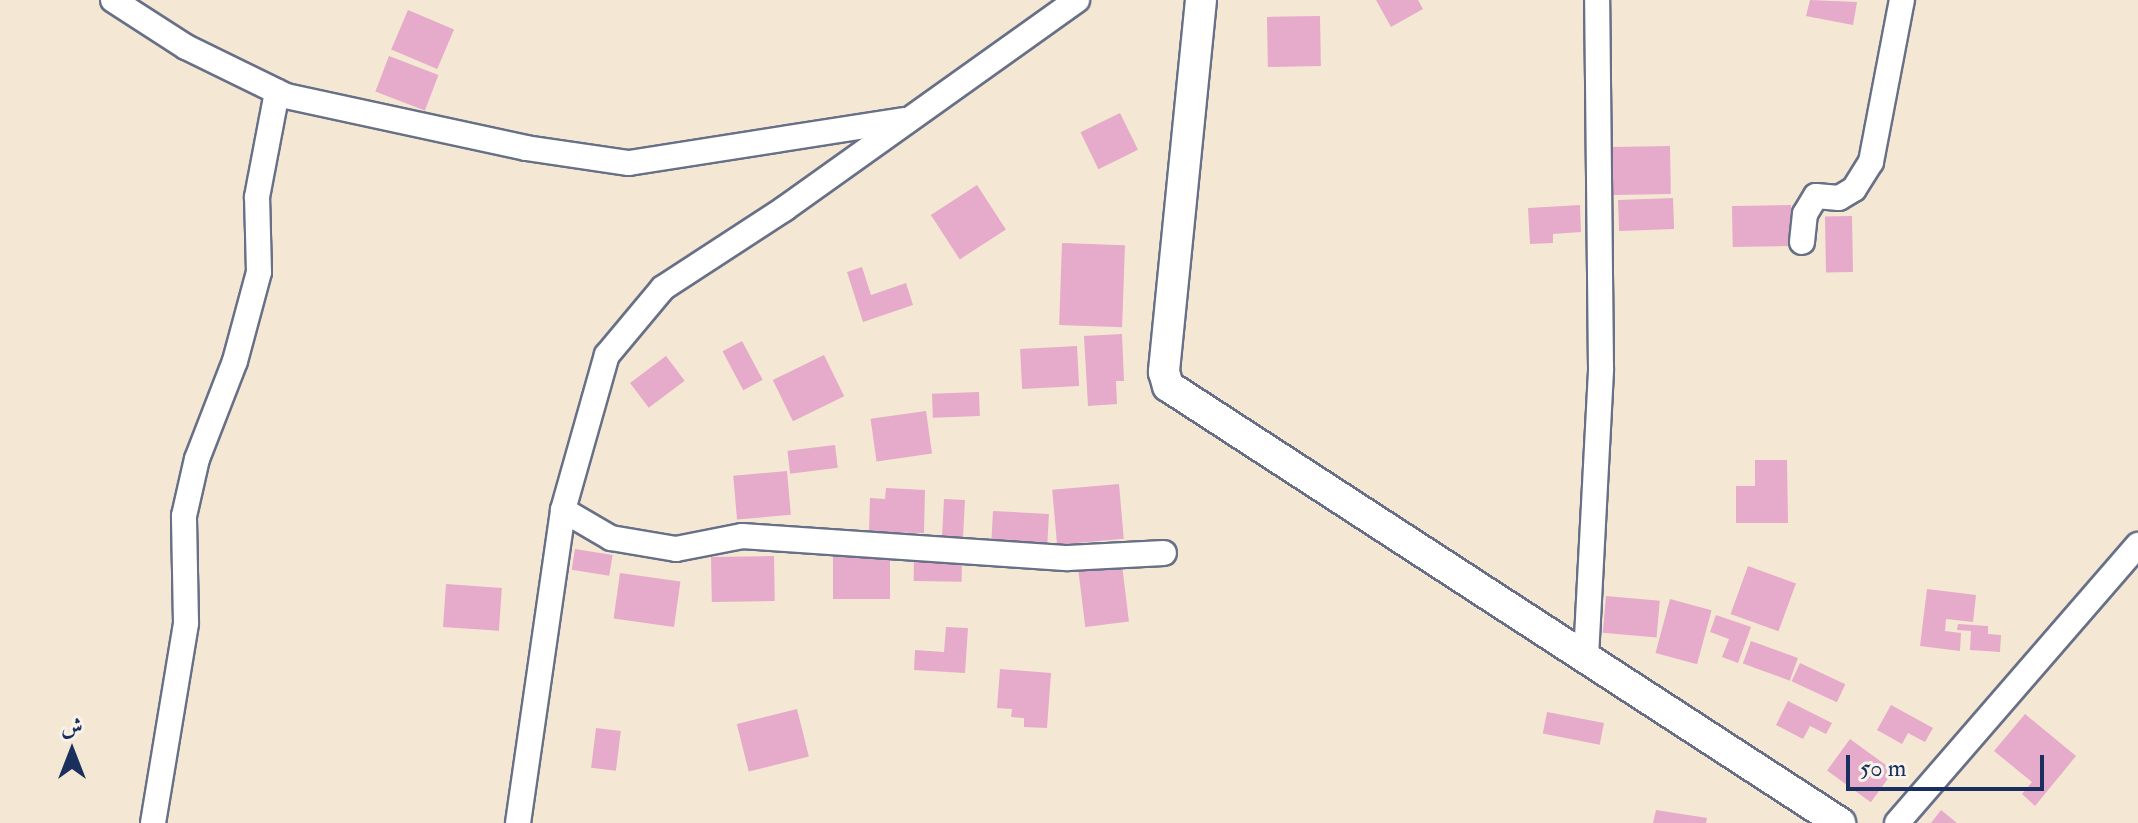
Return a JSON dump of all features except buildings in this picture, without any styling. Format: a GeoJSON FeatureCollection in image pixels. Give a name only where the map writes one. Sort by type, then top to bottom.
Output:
{"type":"FeatureCollection","features":[{"type":"Feature","properties":{"kind":"street"},"geometry":{"type":"LineString","coordinates":[[113,0],[186,47],[277,92],[399,124],[629,163],[910,119]]}},
{"type":"Feature","properties":{"kind":"street"},"geometry":{"type":"LineString","coordinates":[[518,823],[563,510],[607,355],[663,288],[1077,0]]}},
{"type":"Feature","properties":{"kind":"street"},"geometry":{"type":"LineString","coordinates":[[1201,0],[1164,372],[1168,386],[1840,823]]}},
{"type":"Feature","properties":{"kind":"street"},"geometry":{"type":"LineString","coordinates":[[1586,657],[1601,368],[1597,0]]}},
{"type":"Feature","properties":{"kind":"street"},"geometry":{"type":"LineString","coordinates":[[1802,242],[1805,214],[1816,196],[1839,198],[1854,189],[1871,162],[1902,0]]}},
{"type":"Feature","properties":{"kind":"street"},"geometry":{"type":"LineString","coordinates":[[153,823],[186,623],[184,516],[197,459],[235,361],[259,272],[257,197],[277,92]]}},
{"type":"Feature","properties":{"kind":"street"},"geometry":{"type":"LineString","coordinates":[[563,510],[611,538],[676,549],[742,536],[1068,558],[1164,553]]}},
{"type":"Feature","properties":{"kind":"street"},"geometry":{"type":"LineString","coordinates":[[1897,823],[2138,545]]}}]}
